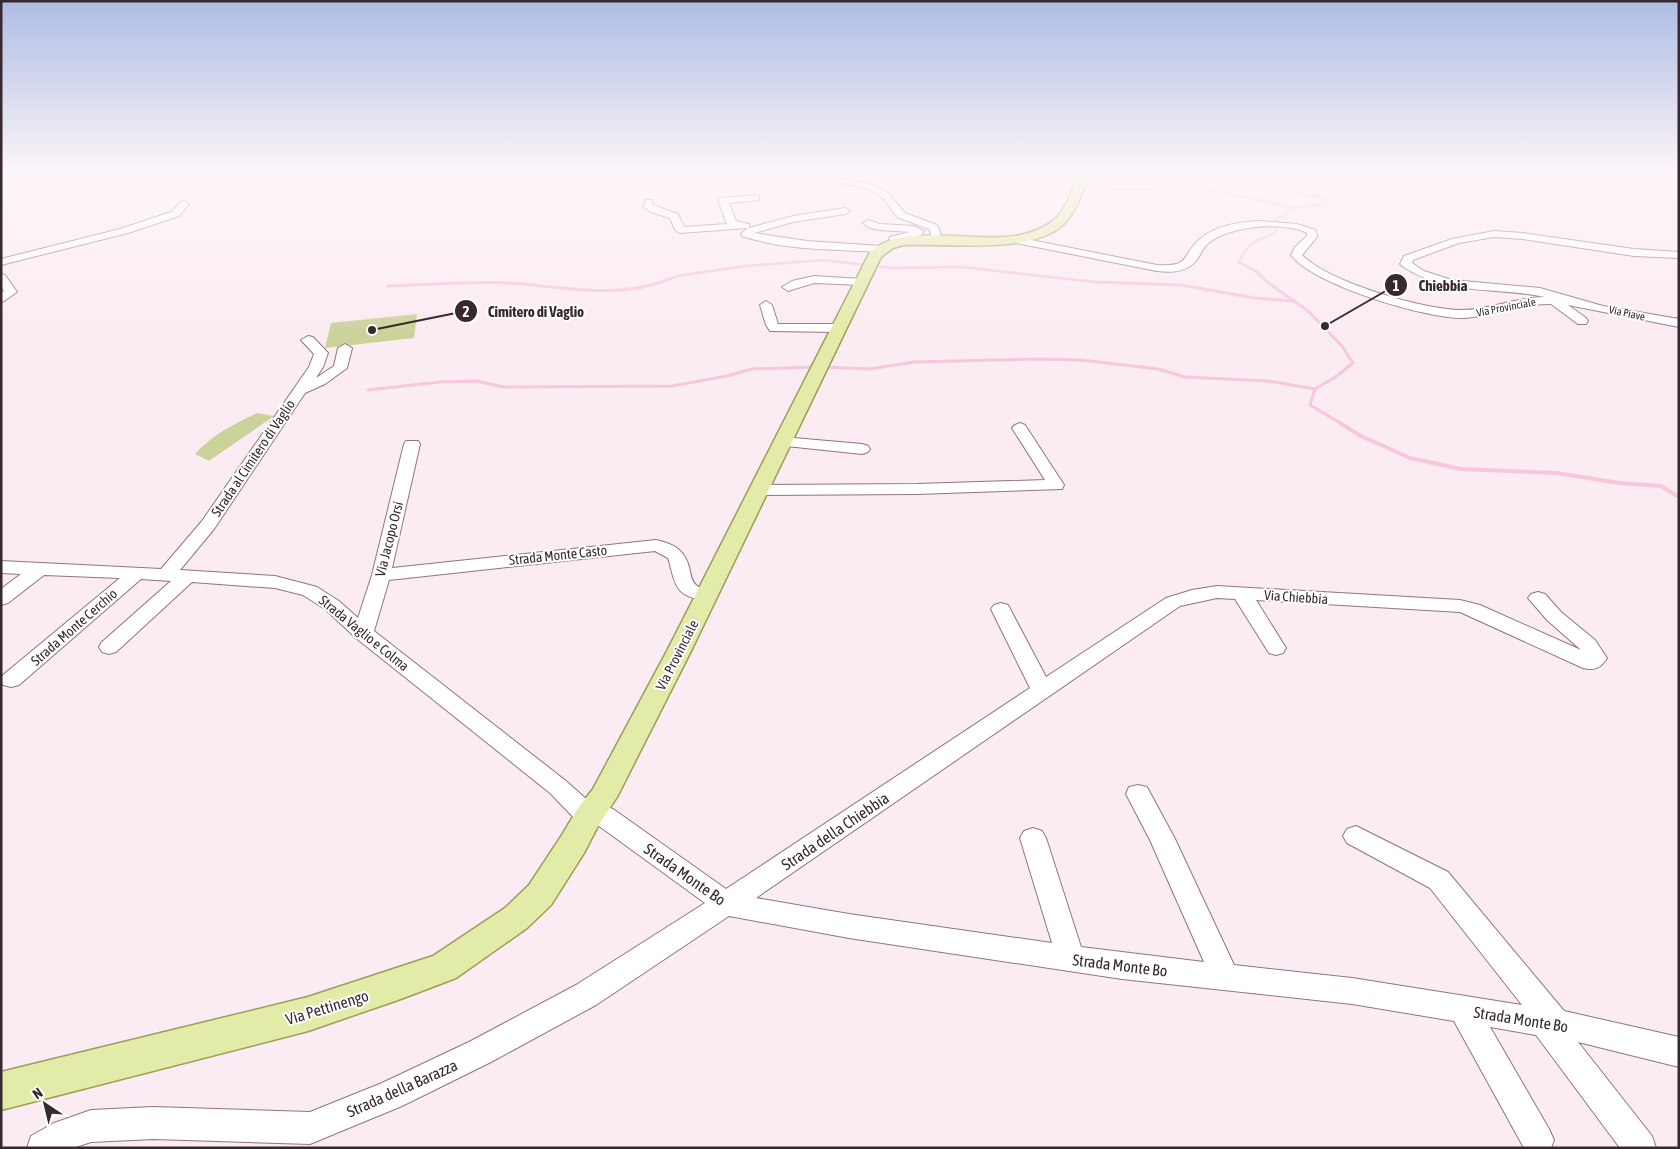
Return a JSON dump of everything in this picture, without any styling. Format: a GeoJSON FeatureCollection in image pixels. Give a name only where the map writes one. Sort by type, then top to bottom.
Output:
{"type":"FeatureCollection","features":[{"type":"Feature","properties":{"kind":"main road"},"geometry":{"type":"LineString","coordinates":[[889,246],[933,240],[1035,239],[1054,227]]}},
{"type":"Feature","properties":{"kind":"main road","name":"Via Provinciale"},"geometry":{"type":"LineString","coordinates":[[588,816],[603,797],[706,596],[869,265],[889,246]]}},
{"type":"Feature","properties":{"kind":"main road","name":"Via Pettinengo"},"geometry":{"type":"LineString","coordinates":[[1,1091],[308,1014],[398,984],[444,966],[516,918],[540,894],[573,844],[588,816]]}},
{"type":"Feature","properties":{"kind":"street"},"geometry":{"type":"LineString","coordinates":[[1,262],[137,227]]}},
{"type":"Feature","properties":{"kind":"street"},"geometry":{"type":"LineString","coordinates":[[679,227],[680,230],[726,227]]}},
{"type":"Feature","properties":{"kind":"street"},"geometry":{"type":"LineString","coordinates":[[746,227],[747,234]]}},
{"type":"Feature","properties":{"kind":"street"},"geometry":{"type":"LineString","coordinates":[[747,234],[772,227]]}},
{"type":"Feature","properties":{"kind":"street"},"geometry":{"type":"LineString","coordinates":[[747,234],[812,244],[889,246],[894,239],[920,231],[912,228],[875,227]]}},
{"type":"Feature","properties":{"kind":"street"},"geometry":{"type":"LineString","coordinates":[[932,227],[936,234],[933,240]]}},
{"type":"Feature","properties":{"kind":"street","name":"Via Provinciale"},"geometry":{"type":"LineString","coordinates":[[1035,239],[1157,268],[1173,268],[1188,263],[1206,240],[1220,232],[1238,227]]}},
{"type":"Feature","properties":{"kind":"street","name":"Via Provinciale"},"geometry":{"type":"LineString","coordinates":[[1295,227],[1312,232],[1312,237],[1299,249],[1296,256],[1303,265],[1326,276],[1408,305],[1460,314],[1481,313],[1520,302],[1554,300],[1576,302]]}},
{"type":"Feature","properties":{"kind":"street"},"geometry":{"type":"LineString","coordinates":[[802,230],[812,244]]}},
{"type":"Feature","properties":{"kind":"street"},"geometry":{"type":"LineString","coordinates":[[1576,302],[1533,291],[1465,287],[1447,283],[1414,270],[1406,264],[1408,258],[1432,248],[1470,237],[1486,235],[1509,235],[1608,249],[1679,256]]}},
{"type":"Feature","properties":{"kind":"street"},"geometry":{"type":"LineString","coordinates":[[1,277],[11,292],[1,299]]}},
{"type":"Feature","properties":{"kind":"street"},"geometry":{"type":"LineString","coordinates":[[788,287],[796,282],[862,282]]}},
{"type":"Feature","properties":{"kind":"street"},"geometry":{"type":"LineString","coordinates":[[1554,300],[1582,321]]}},
{"type":"Feature","properties":{"kind":"street","name":"Via Piave"},"geometry":{"type":"LineString","coordinates":[[1576,302],[1679,324]]}},
{"type":"Feature","properties":{"kind":"street"},"geometry":{"type":"LineString","coordinates":[[766,305],[772,326],[775,328],[839,328]]}},
{"type":"Feature","properties":{"kind":"street","name":"Strada al Cimitero di Vaglio"},"geometry":{"type":"LineString","coordinates":[[166,575],[208,525],[321,357],[318,349],[308,340]]}},
{"type":"Feature","properties":{"kind":"street"},"geometry":{"type":"LineString","coordinates":[[298,392],[340,368],[345,348]]}},
{"type":"Feature","properties":{"kind":"street"},"geometry":{"type":"LineString","coordinates":[[759,490],[917,489],[1056,485],[1020,428]]}},
{"type":"Feature","properties":{"kind":"street"},"geometry":{"type":"LineString","coordinates":[[782,442],[862,449]]}},
{"type":"Feature","properties":{"kind":"street","name":"Via Jacopo Orsi"},"geometry":{"type":"LineString","coordinates":[[363,633],[381,575],[412,444]]}},
{"type":"Feature","properties":{"kind":"street","name":"Strada Monte Casto"},"geometry":{"type":"LineString","coordinates":[[381,575],[656,544],[667,547],[676,555],[685,585],[689,590],[706,596]]}},
{"type":"Feature","properties":{"kind":"street","name":"Strada Vaglio e Colma"},"geometry":{"type":"LineString","coordinates":[[1,568],[187,576],[275,582],[310,591],[332,606],[363,633],[558,787],[588,816]]}},
{"type":"Feature","properties":{"kind":"street"},"geometry":{"type":"LineString","coordinates":[[1,599],[39,569]]}},
{"type":"Feature","properties":{"kind":"street","name":"Strada Monte Cerchio"},"geometry":{"type":"LineString","coordinates":[[11,680],[136,574]]}},
{"type":"Feature","properties":{"kind":"street"},"geometry":{"type":"LineString","coordinates":[[109,647],[187,576]]}},
{"type":"Feature","properties":{"kind":"street","name":"Via Chiebbia"},"geometry":{"type":"LineString","coordinates":[[945,758],[1174,602],[1192,596],[1217,592],[1460,606],[1473,609],[1590,662],[1594,661],[1597,658],[1592,649],[1570,627],[1555,617],[1538,598]]}},
{"type":"Feature","properties":{"kind":"street"},"geometry":{"type":"LineString","coordinates":[[1242,594],[1276,648]]}},
{"type":"Feature","properties":{"kind":"street"},"geometry":{"type":"LineString","coordinates":[[1001,608],[1042,691]]}},
{"type":"Feature","properties":{"kind":"street","name":"Strada della Chiebbia"},"geometry":{"type":"LineString","coordinates":[[726,904],[945,758]]}},
{"type":"Feature","properties":{"kind":"street"},"geometry":{"type":"LineString","coordinates":[[1138,794],[1162,839],[1225,977]]}},
{"type":"Feature","properties":{"kind":"street","name":"Strada Monte Bo"},"geometry":{"type":"LineString","coordinates":[[588,816],[604,816],[726,904],[849,926],[1070,958],[1352,991],[1586,1029],[1679,1052]]}},
{"type":"Feature","properties":{"kind":"street"},"geometry":{"type":"LineString","coordinates":[[1356,836],[1439,880],[1551,1023],[1640,1148]]}},
{"type":"Feature","properties":{"kind":"street"},"geometry":{"type":"LineString","coordinates":[[1033,838],[1070,958]]}},
{"type":"Feature","properties":{"kind":"street","name":"Strada della Barazza"},"geometry":{"type":"LineString","coordinates":[[42,1148],[65,1134],[91,1126],[153,1123],[310,1128],[418,1082],[480,1052],[578,1000],[726,904]]}},
{"type":"Feature","properties":{"kind":"street"},"geometry":{"type":"LineString","coordinates":[[1463,1009],[1538,1140]]}},
{"type":"Feature","properties":{"kind":"green space"},"geometry":{"type":"Polygon","coordinates":[[[417,314],[414,338],[325,348],[331,323],[417,314]]]}},
{"type":"Feature","properties":{"kind":"green space"},"geometry":{"type":"Polygon","coordinates":[[[257,413],[274,416],[209,461],[195,454],[216,436],[257,413]]]}},
{"type":"Feature","properties":{"kind":"waterway"},"geometry":{"type":"LineString","coordinates":[[1267,282],[1257,272],[1239,262],[1249,246],[1275,233],[1275,227]]}},
{"type":"Feature","properties":{"kind":"waterway"},"geometry":{"type":"LineString","coordinates":[[660,282],[678,276],[745,266],[823,260],[892,268],[961,267],[1095,282],[1127,283]]}},
{"type":"Feature","properties":{"kind":"waterway"},"geometry":{"type":"LineString","coordinates":[[388,286],[510,283],[605,291],[643,287],[660,282]]}},
{"type":"Feature","properties":{"kind":"waterway"},"geometry":{"type":"LineString","coordinates":[[1094,282],[1181,285],[1255,298],[1293,301]]}},
{"type":"Feature","properties":{"kind":"waterway"},"geometry":{"type":"LineString","coordinates":[[1267,282],[1308,311],[1342,346],[1353,363],[1334,378],[1315,389]]}},
{"type":"Feature","properties":{"kind":"waterway"},"geometry":{"type":"LineString","coordinates":[[824,367],[869,369],[914,362],[1039,359],[1081,360],[1158,369],[1185,377],[1268,381],[1315,389]]}},
{"type":"Feature","properties":{"kind":"waterway"},"geometry":{"type":"LineString","coordinates":[[368,390],[440,382],[477,381],[503,387],[672,386],[727,376],[752,369],[816,367]]}},
{"type":"Feature","properties":{"kind":"waterway"},"geometry":{"type":"LineString","coordinates":[[1315,389],[1310,405],[1342,424]]}},
{"type":"Feature","properties":{"kind":"waterway"},"geometry":{"type":"LineString","coordinates":[[1340,423],[1361,436],[1410,458],[1461,469],[1557,473],[1619,483],[1661,486],[1679,497]]}},
{"type":"Feature","properties":{"kind":"place","name":"Chiebbia"},"geometry":{"type":"Point","coordinates":[1325,326]}},
{"type":"Feature","properties":{"kind":"place","name":"Cimitero di Vaglio"},"geometry":{"type":"Point","coordinates":[372,330]}}]}
